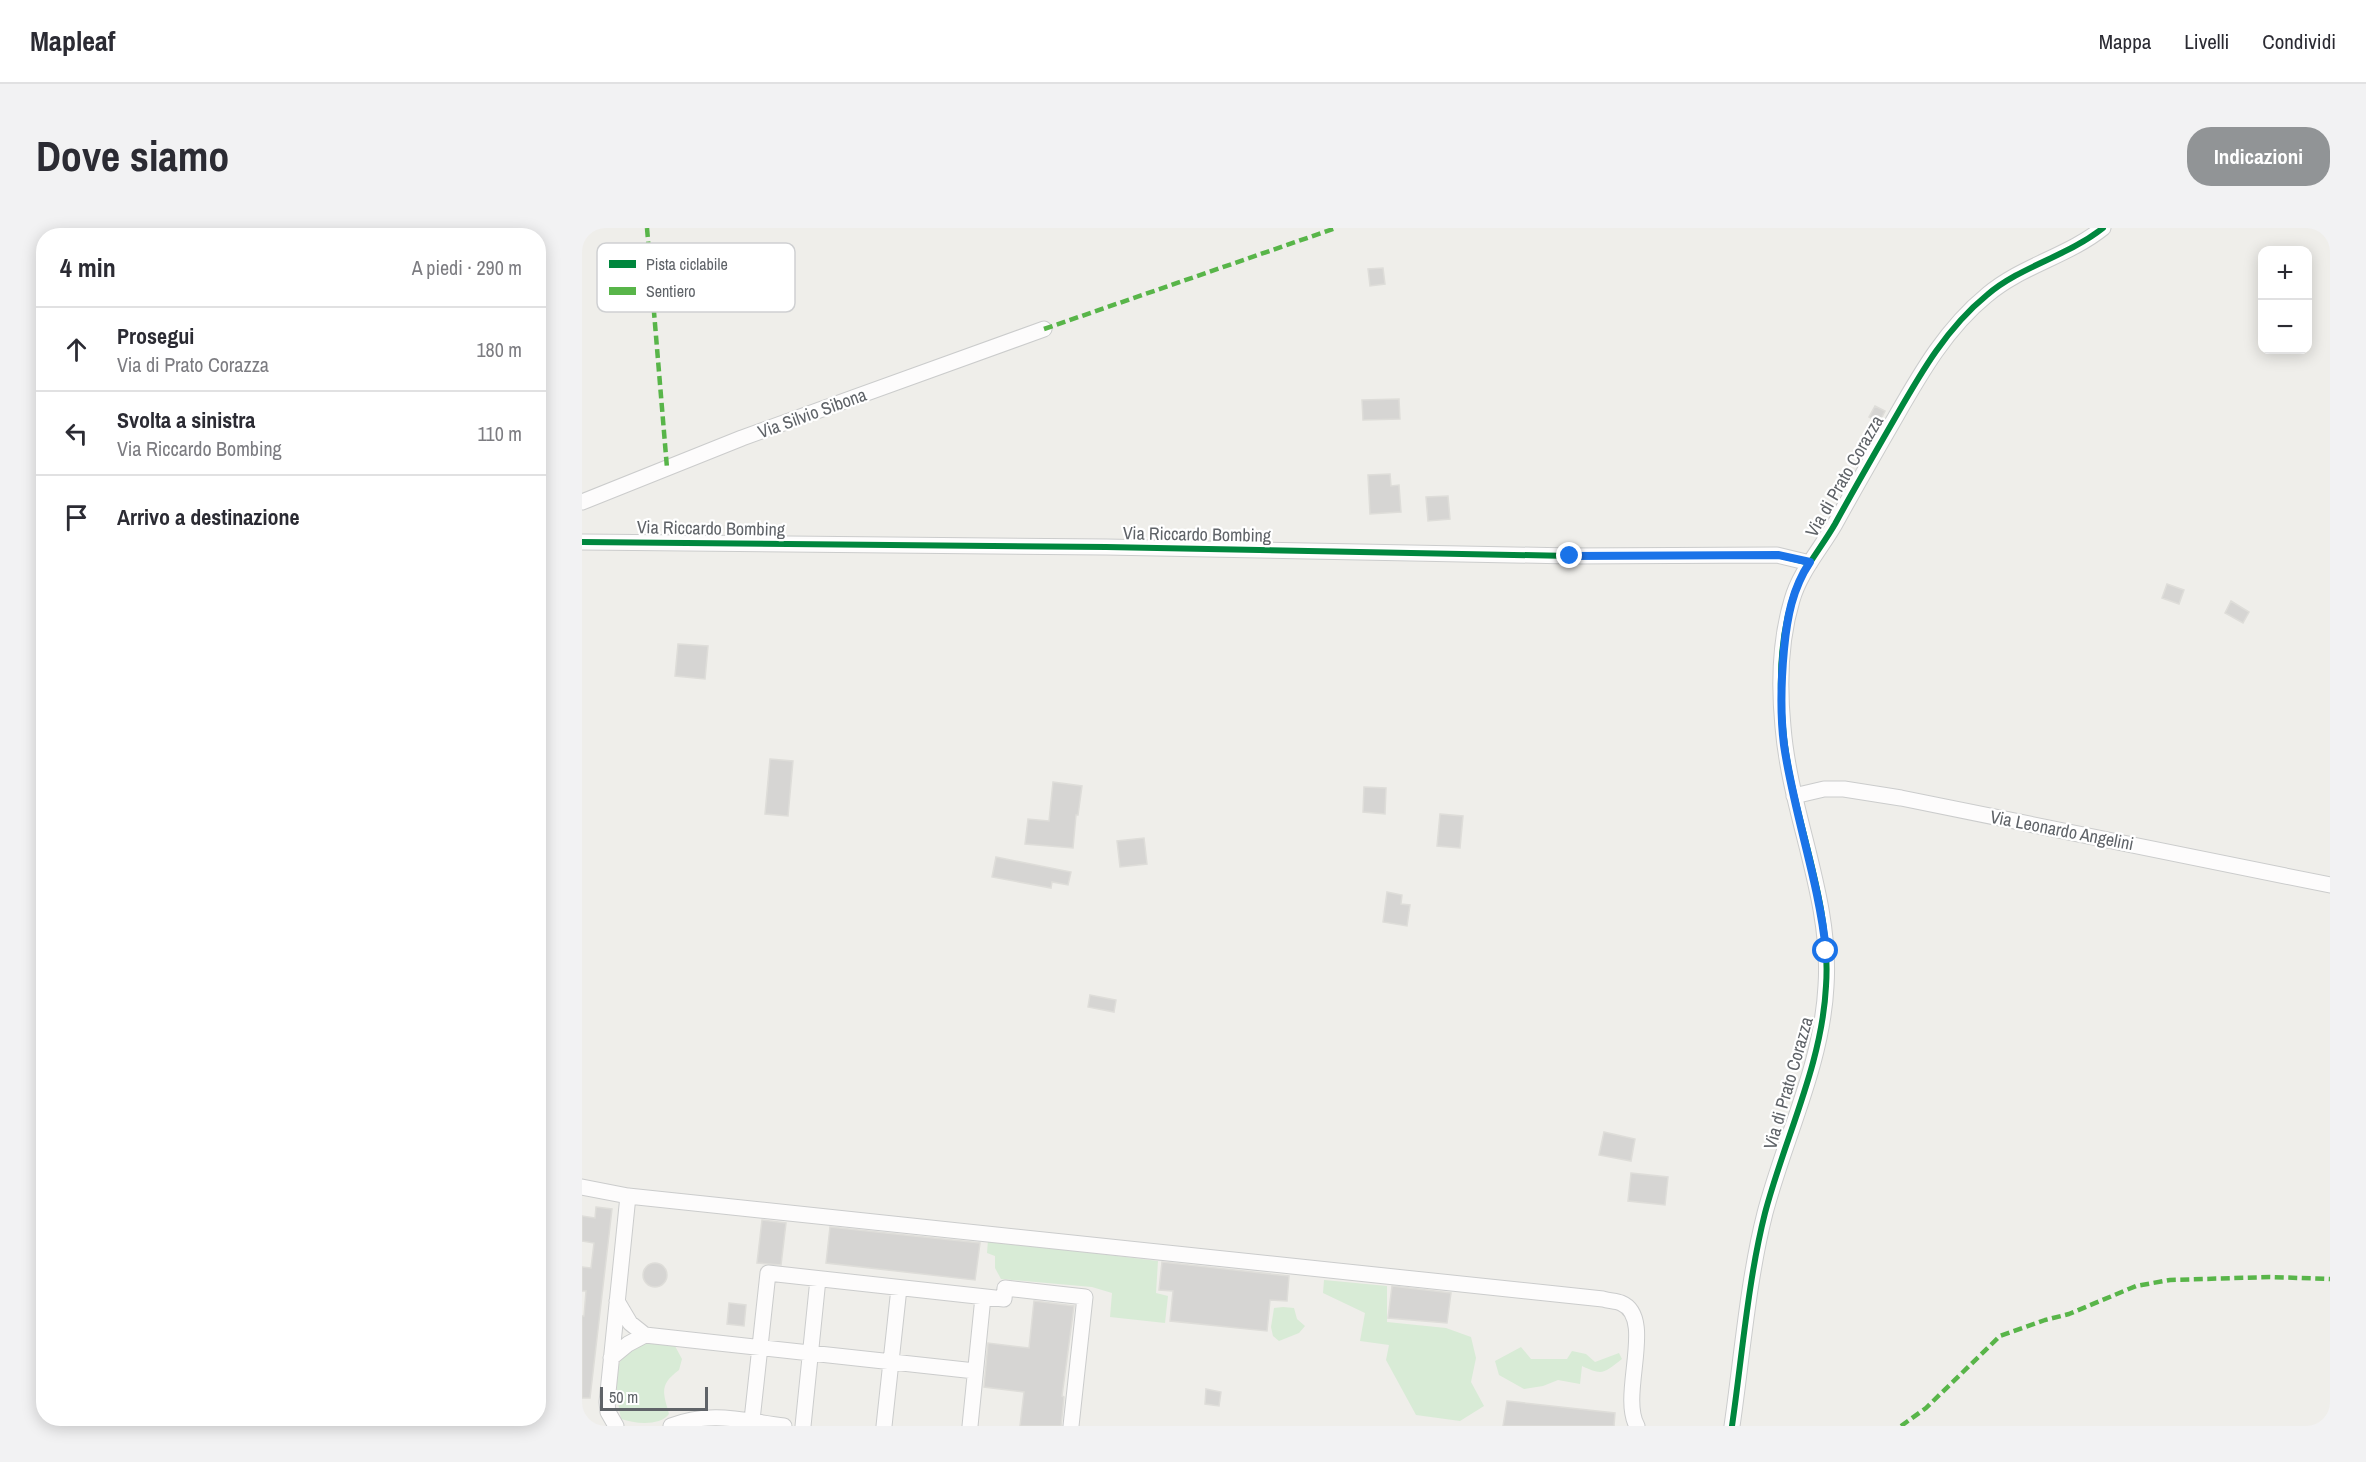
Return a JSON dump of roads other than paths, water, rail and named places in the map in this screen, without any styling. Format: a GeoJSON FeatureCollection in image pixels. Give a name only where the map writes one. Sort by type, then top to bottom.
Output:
{"type":"FeatureCollection","features":[{"type":"Feature","properties":{"kind":"street","name":"Via di Prato Corazza"},"geometry":{"type":"LineString","coordinates":[[1732,1426],[1761,1232],[1769,1198],[1815,1057],[1825,1004],[1827,962],[1824,929],[1784,745],[1781,675],[1791,604],[1798,584],[1810,562],[1826,539],[1919,377],[1953,329],[1976,304],[2009,279],[2073,247],[2103,228]]}},
{"type":"Feature","properties":{"kind":"street","name":"Via Silvio Sibona"},"geometry":{"type":"LineString","coordinates":[[582,502],[742,438],[1044,329]]}},
{"type":"Feature","properties":{"kind":"street","name":"Via Riccardo Bombing"},"geometry":{"type":"LineString","coordinates":[[582,542],[1106,547],[1570,556],[1778,555],[1810,562]]}},
{"type":"Feature","properties":{"kind":"street","name":"Via Leonardo Angelini"},"geometry":{"type":"LineString","coordinates":[[1794,796],[1834,789],[1901,798],[2330,885]]}},
{"type":"Feature","properties":{"kind":"street"},"geometry":{"type":"LineString","coordinates":[[582,1187],[628,1196],[1623,1303],[1632,1311],[1636,1326],[1637,1343],[1630,1407],[1637,1426]]}},
{"type":"Feature","properties":{"kind":"street"},"geometry":{"type":"LineString","coordinates":[[616,1426],[608,1412],[607,1402],[628,1196]]}},
{"type":"Feature","properties":{"kind":"street"},"geometry":{"type":"LineString","coordinates":[[753,1420],[768,1273],[1004,1299],[1005,1288],[1085,1297],[1071,1426]]}},
{"type":"Feature","properties":{"kind":"street"},"geometry":{"type":"LineString","coordinates":[[803,1426],[818,1279]]}},
{"type":"Feature","properties":{"kind":"street"},"geometry":{"type":"LineString","coordinates":[[884,1426],[899,1288]]}},
{"type":"Feature","properties":{"kind":"street"},"geometry":{"type":"LineString","coordinates":[[970,1426],[983,1297]]}},
{"type":"Feature","properties":{"kind":"street"},"geometry":{"type":"LineString","coordinates":[[617,1301],[630,1323],[645,1335],[975,1371]]}},
{"type":"Feature","properties":{"kind":"street"},"geometry":{"type":"LineString","coordinates":[[611,1358],[628,1344],[645,1335]]}},
{"type":"Feature","properties":{"kind":"street"},"geometry":{"type":"LineString","coordinates":[[671,1426],[690,1418],[708,1417],[753,1420],[784,1426]]}}]}
